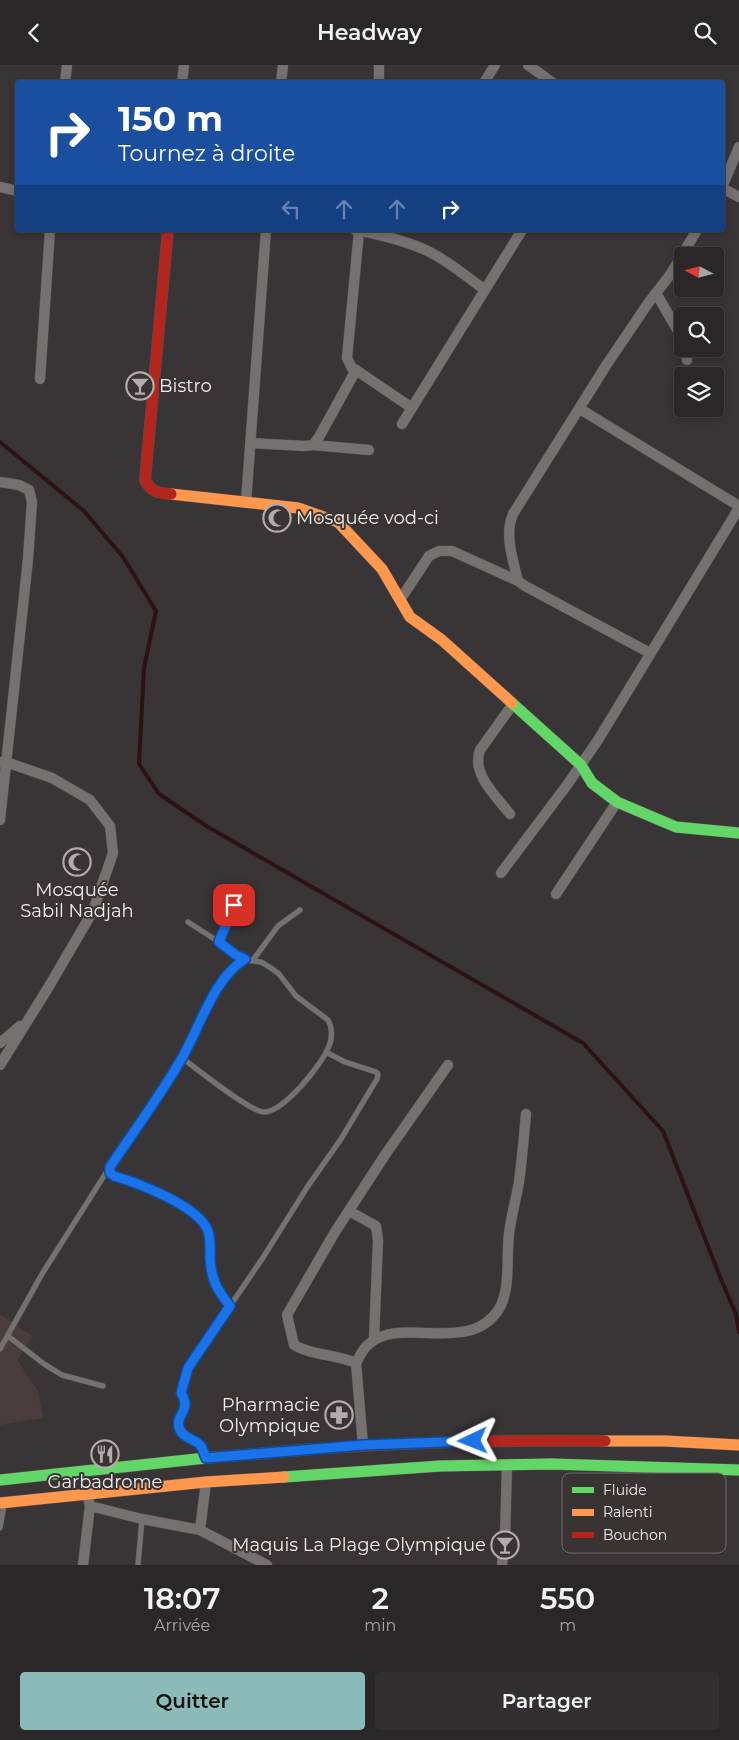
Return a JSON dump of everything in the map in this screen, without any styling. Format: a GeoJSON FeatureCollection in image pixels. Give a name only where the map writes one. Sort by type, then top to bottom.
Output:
{"type":"FeatureCollection","features":[{"type":"Feature","properties":{"kind":"main road"},"geometry":{"type":"LineString","coordinates":[[168,232],[145,480],[149,488],[160,493],[298,508],[338,522],[382,569],[410,617],[442,640],[581,765],[592,783],[617,802],[676,827],[739,833]]}},
{"type":"Feature","properties":{"kind":"main road"},"geometry":{"type":"LineString","coordinates":[[0,1480],[206,1458],[363,1445],[507,1440],[665,1441],[739,1445]]}},
{"type":"Feature","properties":{"kind":"main road"},"geometry":{"type":"LineString","coordinates":[[2,1503],[206,1482],[440,1465],[552,1464],[739,1470]]}},
{"type":"Feature","properties":{"kind":"street"},"geometry":{"type":"LineString","coordinates":[[65,80],[67,65]]}},
{"type":"Feature","properties":{"kind":"street"},"geometry":{"type":"LineString","coordinates":[[182,80],[184,65]]}},
{"type":"Feature","properties":{"kind":"street"},"geometry":{"type":"LineString","coordinates":[[281,80],[283,65]]}},
{"type":"Feature","properties":{"kind":"street"},"geometry":{"type":"LineString","coordinates":[[379,65],[379,80]]}},
{"type":"Feature","properties":{"kind":"street"},"geometry":{"type":"LineString","coordinates":[[486,80],[495,65]]}},
{"type":"Feature","properties":{"kind":"street"},"geometry":{"type":"LineString","coordinates":[[528,65],[549,80]]}},
{"type":"Feature","properties":{"kind":"street"},"geometry":{"type":"LineString","coordinates":[[725,180],[739,147]]}},
{"type":"Feature","properties":{"kind":"street"},"geometry":{"type":"LineString","coordinates":[[0,187],[15,190]]}},
{"type":"Feature","properties":{"kind":"street"},"geometry":{"type":"LineString","coordinates":[[725,189],[739,197]]}},
{"type":"Feature","properties":{"kind":"street"},"geometry":{"type":"LineString","coordinates":[[40,379],[50,232]]}},
{"type":"Feature","properties":{"kind":"street"},"geometry":{"type":"LineString","coordinates":[[246,502],[266,232]]}},
{"type":"Feature","properties":{"kind":"street"},"geometry":{"type":"LineString","coordinates":[[357,232],[347,358],[352,368],[412,408]]}},
{"type":"Feature","properties":{"kind":"street"},"geometry":{"type":"LineString","coordinates":[[365,232],[406,243],[438,256],[485,290]]}},
{"type":"Feature","properties":{"kind":"street"},"geometry":{"type":"LineString","coordinates":[[402,424],[521,232]]}},
{"type":"Feature","properties":{"kind":"street"},"geometry":{"type":"LineString","coordinates":[[518,581],[508,534],[509,523],[513,514],[607,365],[670,275],[696,232]]}},
{"type":"Feature","properties":{"kind":"street"},"geometry":{"type":"LineString","coordinates":[[656,293],[674,323]]}},
{"type":"Feature","properties":{"kind":"street"},"geometry":{"type":"LineString","coordinates":[[313,445],[320,437],[356,370]]}},
{"type":"Feature","properties":{"kind":"street"},"geometry":{"type":"LineString","coordinates":[[501,873],[581,765],[739,507],[580,409]]}},
{"type":"Feature","properties":{"kind":"street"},"geometry":{"type":"LineString","coordinates":[[251,443],[313,445],[369,450]]}},
{"type":"Feature","properties":{"kind":"street"},"geometry":{"type":"LineString","coordinates":[[0,482],[19,485],[29,490],[32,502],[28,559],[3,762],[0,820]]}},
{"type":"Feature","properties":{"kind":"street"},"geometry":{"type":"LineString","coordinates":[[400,600],[429,556],[439,551],[452,551],[518,581],[650,653]]}},
{"type":"Feature","properties":{"kind":"street"},"geometry":{"type":"LineString","coordinates":[[510,814],[482,776],[477,758],[480,750],[513,704]]}},
{"type":"Feature","properties":{"kind":"street"},"geometry":{"type":"LineString","coordinates":[[0,1065],[93,911],[113,853],[110,826],[90,801],[52,778],[3,762]]}},
{"type":"Feature","properties":{"kind":"street"},"geometry":{"type":"LineString","coordinates":[[556,894],[617,802]]}},
{"type":"Feature","properties":{"kind":"street"},"geometry":{"type":"LineString","coordinates":[[0,1043],[31,1015]]}},
{"type":"Feature","properties":{"kind":"street"},"geometry":{"type":"LineString","coordinates":[[356,1363],[346,1358],[305,1351],[294,1345],[287,1315],[326,1246],[448,1065]]}},
{"type":"Feature","properties":{"kind":"street"},"geometry":{"type":"LineString","coordinates":[[363,1445],[356,1363],[368,1344],[374,1340],[396,1333],[453,1333],[471,1331],[490,1320],[500,1307],[506,1283],[509,1235],[519,1183],[526,1114]]}},
{"type":"Feature","properties":{"kind":"street"},"geometry":{"type":"LineString","coordinates":[[349,1211],[376,1227],[378,1240],[374,1340]]}},
{"type":"Feature","properties":{"kind":"street"},"geometry":{"type":"LineString","coordinates":[[502,1565],[505,1538],[507,1465]]}},
{"type":"Feature","properties":{"kind":"street"},"geometry":{"type":"LineString","coordinates":[[200,1531],[206,1482]]}},
{"type":"Feature","properties":{"kind":"street"},"geometry":{"type":"LineString","coordinates":[[83,1565],[90,1506],[87,1493]]}},
{"type":"Feature","properties":{"kind":"street"},"geometry":{"type":"LineString","coordinates":[[90,1506],[200,1531],[267,1565]]}},
{"type":"Feature","properties":{"kind":"lane"},"geometry":{"type":"LineString","coordinates":[[219,942],[234,905],[245,887]]}},
{"type":"Feature","properties":{"kind":"lane"},"geometry":{"type":"LineString","coordinates":[[253,960],[278,926],[300,910]]}},
{"type":"Feature","properties":{"kind":"lane"},"geometry":{"type":"LineString","coordinates":[[182,1057],[234,1096],[258,1111],[265,1112],[288,1101],[315,1069],[326,1052],[331,1039],[331,1025],[328,1020],[296,996],[279,974],[253,960],[236,955],[188,922]]}},
{"type":"Feature","properties":{"kind":"lane"},"geometry":{"type":"LineString","coordinates":[[0,1349],[42,1273],[182,1057],[207,1007],[222,983],[234,966],[245,959]]}},
{"type":"Feature","properties":{"kind":"lane"},"geometry":{"type":"LineString","coordinates":[[206,1458],[201,1446],[184,1435],[179,1429],[178,1421],[185,1407],[185,1400],[181,1393],[188,1368],[341,1139],[377,1079],[378,1074],[376,1072],[345,1062],[326,1052]]}},
{"type":"Feature","properties":{"kind":"lane"},"geometry":{"type":"LineString","coordinates":[[110,1167],[110,1173],[114,1176],[156,1191],[202,1221],[208,1230],[210,1241],[212,1277],[219,1293],[230,1306]]}},
{"type":"Feature","properties":{"kind":"lane"},"geometry":{"type":"LineString","coordinates":[[8,1336],[44,1364],[62,1375],[103,1386]]}},
{"type":"Feature","properties":{"kind":"lane"},"geometry":{"type":"LineString","coordinates":[[0,1528],[2,1503]]}},
{"type":"Feature","properties":{"kind":"lane"},"geometry":{"type":"LineString","coordinates":[[138,1565],[142,1519]]}},
{"type":"Feature","properties":{"kind":"shaded area"},"geometry":{"type":"Polygon","coordinates":[[[0,1314],[33,1336],[17,1360],[38,1391],[43,1418],[0,1425],[0,1314]]]}},
{"type":"Feature","properties":{"kind":"waterway"},"geometry":{"type":"LineString","coordinates":[[0,442],[84,511],[123,557],[156,611],[144,668],[139,764],[159,794],[208,827],[583,1043],[663,1131],[736,1314],[739,1332]]}},
{"type":"Feature","properties":{"kind":"traffic: fast"},"geometry":{"type":"LineString","coordinates":[[512,703],[581,765],[592,783],[617,802],[676,827],[739,833]]}},
{"type":"Feature","properties":{"kind":"traffic: fast"},"geometry":{"type":"LineString","coordinates":[[0,1480],[206,1458],[302,1450]]}},
{"type":"Feature","properties":{"kind":"traffic: fast"},"geometry":{"type":"LineString","coordinates":[[284,1477],[440,1466],[552,1464],[739,1470]]}},
{"type":"Feature","properties":{"kind":"traffic: slow"},"geometry":{"type":"LineString","coordinates":[[171,494],[298,508],[338,522],[382,569],[410,617],[442,640],[512,703]]}},
{"type":"Feature","properties":{"kind":"traffic: slow"},"geometry":{"type":"LineString","coordinates":[[605,1441],[665,1441],[739,1445]]}},
{"type":"Feature","properties":{"kind":"traffic: slow"},"geometry":{"type":"LineString","coordinates":[[0,1503],[206,1482],[284,1477]]}},
{"type":"Feature","properties":{"kind":"traffic: jam"},"geometry":{"type":"LineString","coordinates":[[168,232],[145,480],[155,491],[171,494]]}},
{"type":"Feature","properties":{"kind":"traffic: jam"},"geometry":{"type":"LineString","coordinates":[[302,1450],[453,1442],[605,1441]]}},
{"type":"Feature","properties":{"kind":"place","name":"Bistro"},"geometry":{"type":"Point","coordinates":[140,386]}},
{"type":"Feature","properties":{"kind":"place","name":"Mosquée vod-ci"},"geometry":{"type":"Point","coordinates":[277,518]}},
{"type":"Feature","properties":{"kind":"place","name":"Mosquée Sabil Nadjah"},"geometry":{"type":"Point","coordinates":[77,862]}},
{"type":"Feature","properties":{"kind":"place","name":"Pharmacie Olympique"},"geometry":{"type":"Point","coordinates":[339,1415]}},
{"type":"Feature","properties":{"kind":"place","name":"Garbadrome"},"geometry":{"type":"Point","coordinates":[105,1454]}},
{"type":"Feature","properties":{"kind":"place","name":"Maquis La Plage Olympique"},"geometry":{"type":"Point","coordinates":[505,1545]}},
{"type":"Feature","properties":{"kind":"route"},"geometry":{"type":"LineString","coordinates":[[234,905],[219,942],[236,955],[245,959],[234,966],[222,983],[207,1007],[182,1057],[110,1167],[110,1173],[114,1176],[156,1191],[202,1221],[208,1230],[210,1241],[212,1277],[219,1293],[230,1306],[188,1368],[181,1393],[185,1400],[185,1407],[178,1421],[179,1429],[184,1435],[201,1446],[206,1458],[363,1445],[473,1441]]}}]}
